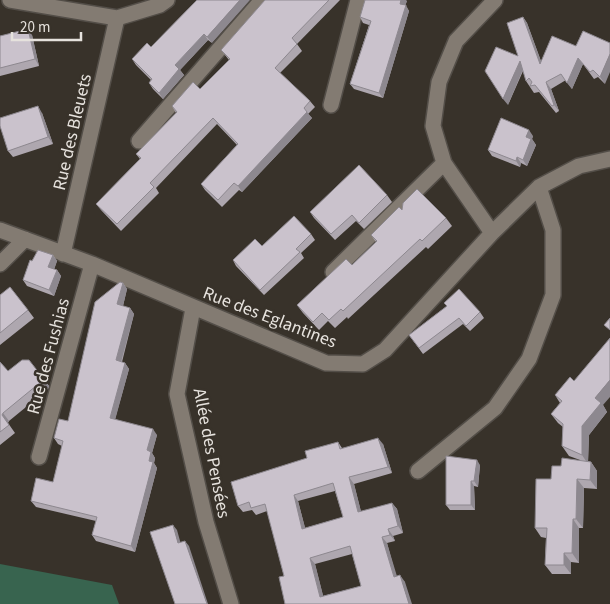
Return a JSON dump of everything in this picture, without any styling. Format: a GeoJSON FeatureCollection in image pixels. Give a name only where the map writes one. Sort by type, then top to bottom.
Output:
{"type":"FeatureCollection","features":[{"type":"Feature","properties":{"kind":"street"},"geometry":{"type":"LineString","coordinates":[[10,0],[117,18],[160,5],[167,0]]}},
{"type":"Feature","properties":{"kind":"street"},"geometry":{"type":"LineString","coordinates":[[139,141],[262,0]]}},
{"type":"Feature","properties":{"kind":"street"},"geometry":{"type":"LineString","coordinates":[[331,105],[358,0]]}},
{"type":"Feature","properties":{"kind":"street"},"geometry":{"type":"LineString","coordinates":[[492,233],[444,163],[433,126],[439,82],[456,41],[495,0]]}},
{"type":"Feature","properties":{"kind":"street","name":"Rue des Bleuets"},"geometry":{"type":"LineString","coordinates":[[62,254],[117,18]]}},
{"type":"Feature","properties":{"kind":"street","name":"Rue des Eglantines"},"geometry":{"type":"LineString","coordinates":[[0,230],[92,264],[192,308],[326,363],[363,364],[385,350],[492,233],[539,187],[579,166],[610,159]]}},
{"type":"Feature","properties":{"kind":"street"},"geometry":{"type":"LineString","coordinates":[[321,284],[444,163]]}},
{"type":"Feature","properties":{"kind":"street"},"geometry":{"type":"LineString","coordinates":[[418,471],[495,408],[529,359],[553,295],[553,230],[539,187]]}},
{"type":"Feature","properties":{"kind":"street"},"geometry":{"type":"LineString","coordinates":[[0,264],[26,239]]}},
{"type":"Feature","properties":{"kind":"street","name":"Rue des Fushias"},"geometry":{"type":"LineString","coordinates":[[39,457],[92,264]]}},
{"type":"Feature","properties":{"kind":"street","name":"Allée des Pensées"},"geometry":{"type":"LineString","coordinates":[[192,308],[177,394],[206,522],[231,604]]}},
{"type":"Feature","properties":{"kind":"green space"},"geometry":{"type":"Polygon","coordinates":[[[0,564],[112,585],[119,604],[0,604],[0,564]]]}},
{"type":"Feature","properties":{"kind":"building"},"geometry":{"type":"Polygon","coordinates":[[[197,0],[240,0],[207,37],[204,34],[175,65],[179,69],[159,93],[149,83],[152,79],[132,59],[147,43],[151,47],[197,0]]]}},
{"type":"Feature","properties":{"kind":"building"},"geometry":{"type":"Polygon","coordinates":[[[265,0],[329,0],[292,38],[297,44],[275,68],[310,101],[304,108],[307,112],[238,186],[234,183],[218,200],[201,184],[238,144],[213,118],[150,183],[154,187],[117,224],[96,204],[141,158],[136,154],[177,112],[172,106],[193,82],[200,89],[230,59],[221,50],[265,0]]]}},
{"type":"Feature","properties":{"kind":"building"},"geometry":{"type":"Polygon","coordinates":[[[365,0],[401,0],[400,4],[406,5],[379,93],[350,84],[371,21],[360,17],[365,0]]]}},
{"type":"Feature","properties":{"kind":"building"},"geometry":{"type":"Polygon","coordinates":[[[523,17],[540,64],[552,36],[576,46],[583,31],[610,43],[610,54],[600,77],[593,70],[590,72],[578,58],[567,83],[561,74],[546,82],[554,105],[552,106],[535,85],[530,86],[532,82],[529,78],[526,81],[520,61],[503,99],[485,71],[496,47],[518,56],[507,23],[523,17]]]}},
{"type":"Feature","properties":{"kind":"building"},"geometry":{"type":"Polygon","coordinates":[[[28,29],[35,59],[0,68],[0,36],[28,29]]]}},
{"type":"Feature","properties":{"kind":"building"},"geometry":{"type":"Polygon","coordinates":[[[38,106],[48,137],[8,151],[0,126],[0,118],[38,106]]]}},
{"type":"Feature","properties":{"kind":"building"},"geometry":{"type":"Polygon","coordinates":[[[501,118],[529,130],[526,137],[531,139],[523,160],[517,157],[516,161],[488,150],[501,118]]]}},
{"type":"Feature","properties":{"kind":"building"},"geometry":{"type":"Polygon","coordinates":[[[359,165],[387,195],[359,223],[352,215],[331,234],[310,212],[359,165]]]}},
{"type":"Feature","properties":{"kind":"building"},"geometry":{"type":"Polygon","coordinates":[[[417,189],[446,218],[422,241],[420,239],[343,311],[341,309],[329,320],[322,313],[313,322],[297,305],[346,259],[352,265],[377,241],[371,235],[399,207],[402,210],[403,203],[417,189]]]}},
{"type":"Feature","properties":{"kind":"building"},"geometry":{"type":"Polygon","coordinates":[[[294,216],[311,234],[296,249],[300,252],[260,290],[233,260],[255,239],[262,246],[294,216]]]}},
{"type":"Feature","properties":{"kind":"building"},"geometry":{"type":"Polygon","coordinates":[[[38,250],[53,255],[48,267],[57,270],[49,290],[23,280],[30,260],[32,261],[38,250]]]}},
{"type":"Feature","properties":{"kind":"building"},"geometry":{"type":"Polygon","coordinates":[[[120,282],[123,283],[117,304],[130,308],[116,360],[125,363],[110,418],[153,429],[147,450],[151,452],[149,461],[153,462],[131,546],[92,535],[97,517],[31,501],[36,478],[53,482],[63,441],[54,438],[59,419],[68,421],[95,302],[120,282]]]}},
{"type":"Feature","properties":{"kind":"building"},"geometry":{"type":"Polygon","coordinates":[[[10,287],[28,310],[0,333],[0,295],[10,287]]]}},
{"type":"Feature","properties":{"kind":"building"},"geometry":{"type":"Polygon","coordinates":[[[459,289],[480,312],[466,326],[459,318],[419,348],[409,335],[447,306],[444,303],[459,289]]]}},
{"type":"Feature","properties":{"kind":"building"},"geometry":{"type":"Polygon","coordinates":[[[610,318],[610,330],[604,325],[610,318]]]}},
{"type":"Feature","properties":{"kind":"building"},"geometry":{"type":"Polygon","coordinates":[[[610,338],[610,380],[595,398],[601,403],[582,426],[582,455],[562,446],[563,424],[551,414],[562,401],[555,395],[570,377],[574,381],[610,338]]]}},
{"type":"Feature","properties":{"kind":"building"},"geometry":{"type":"Polygon","coordinates":[[[22,360],[29,360],[43,378],[42,381],[3,413],[2,415],[9,425],[0,432],[0,362],[8,371],[22,360]]]}},
{"type":"Feature","properties":{"kind":"building"},"geometry":{"type":"Polygon","coordinates":[[[378,438],[388,467],[349,477],[358,512],[392,503],[398,526],[388,529],[390,535],[382,537],[394,577],[400,575],[409,604],[285,604],[279,577],[284,576],[265,504],[251,508],[249,502],[238,506],[231,482],[307,458],[305,451],[338,442],[340,449],[378,438]],[[333,483],[294,495],[302,529],[343,517],[333,483]],[[350,546],[310,558],[320,597],[361,586],[350,546]]]}},
{"type":"Feature","properties":{"kind":"building"},"geometry":{"type":"Polygon","coordinates":[[[446,456],[477,460],[474,481],[471,481],[471,505],[446,505],[446,456]]]}},
{"type":"Feature","properties":{"kind":"building"},"geometry":{"type":"Polygon","coordinates":[[[562,458],[591,462],[590,480],[577,479],[576,519],[573,519],[572,553],[564,553],[564,565],[545,565],[547,528],[535,528],[536,479],[551,479],[552,466],[561,466],[562,458]]]}},
{"type":"Feature","properties":{"kind":"building"},"geometry":{"type":"Polygon","coordinates":[[[173,525],[178,543],[185,541],[207,604],[175,604],[150,532],[173,525]]]}}]}
